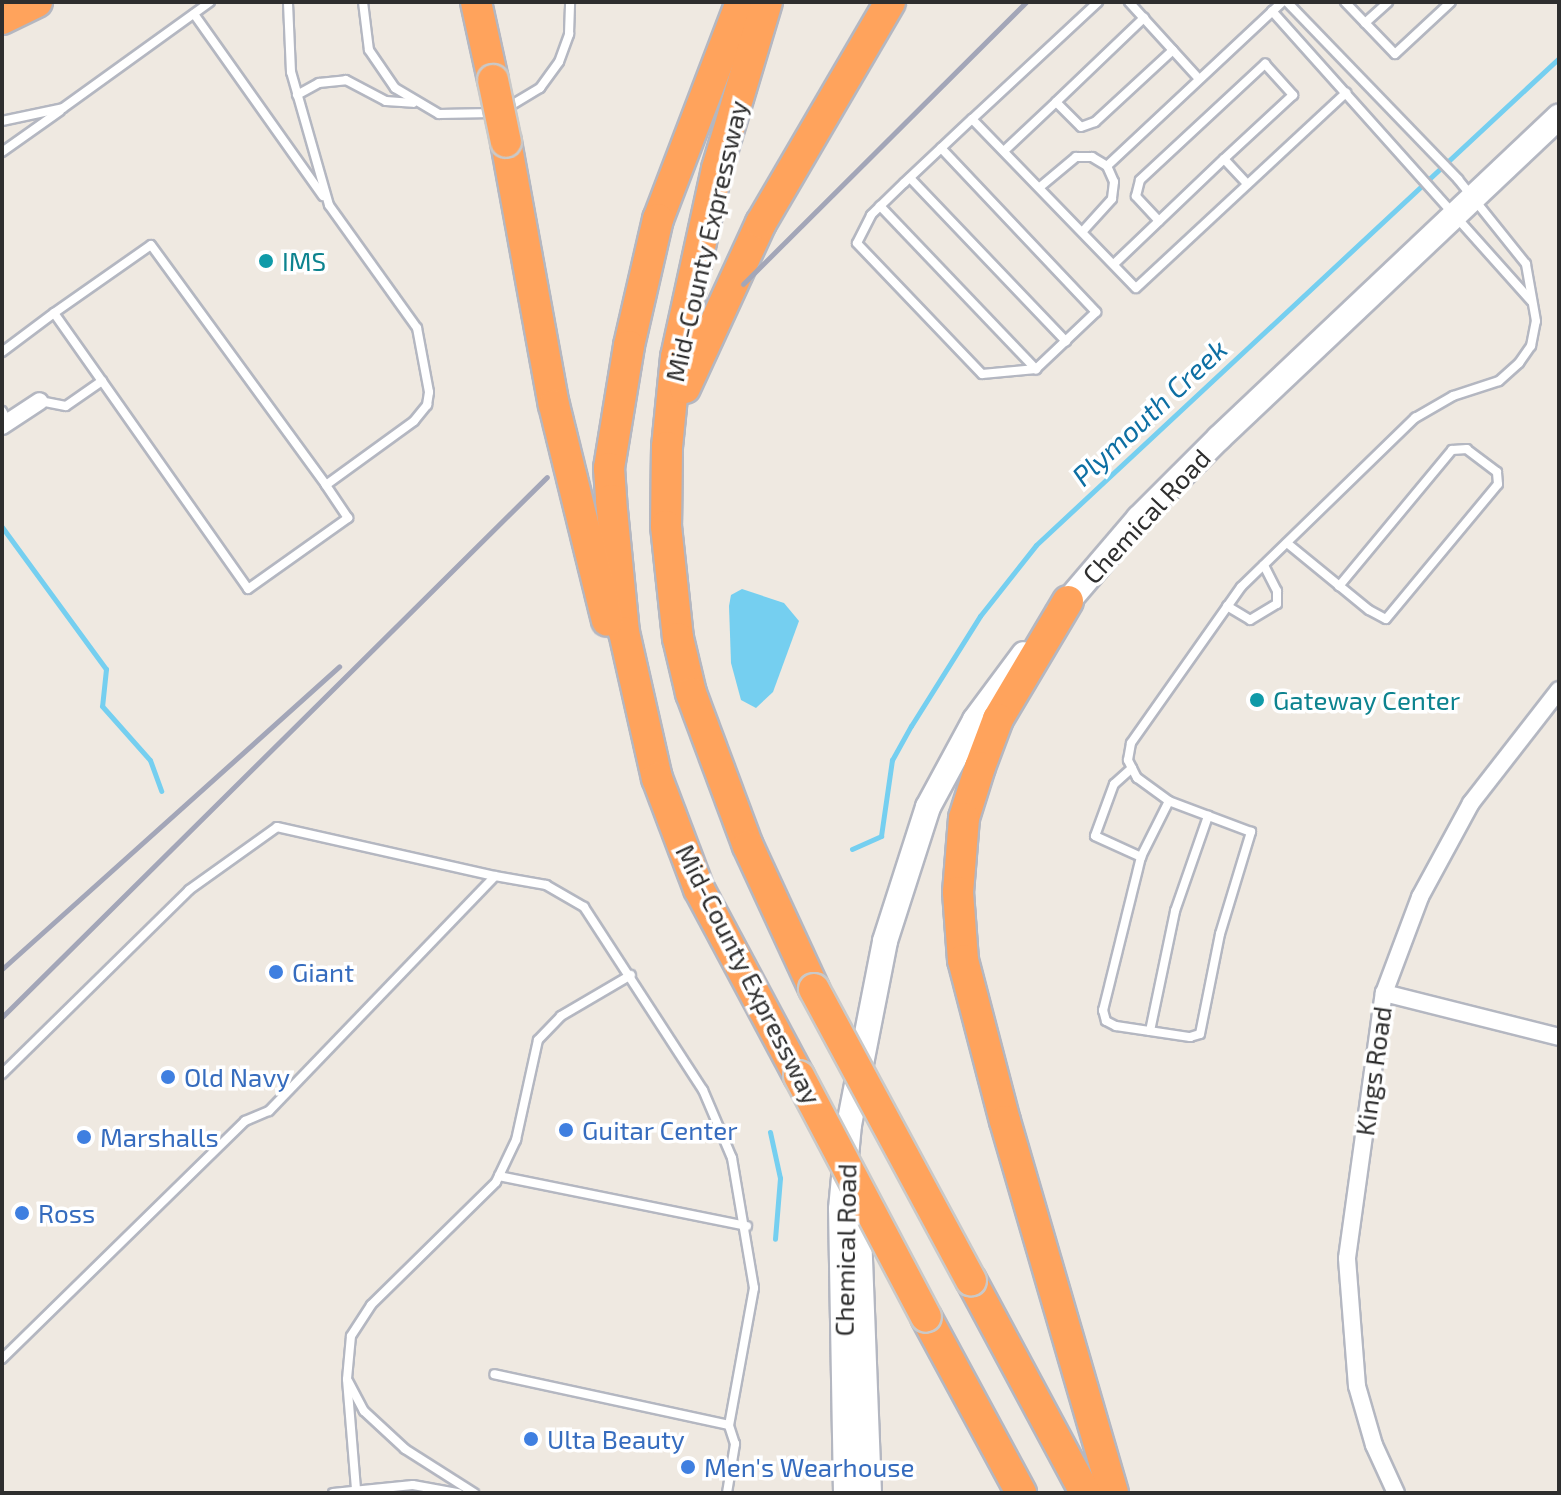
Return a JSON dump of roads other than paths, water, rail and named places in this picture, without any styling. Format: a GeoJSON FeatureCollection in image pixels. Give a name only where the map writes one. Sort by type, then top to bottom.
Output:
{"type":"FeatureCollection","features":[{"type":"Feature","properties":{"kind":"highway"},"geometry":{"type":"LineString","coordinates":[[476,2],[506,142],[554,405],[593,573],[639,706]]}},
{"type":"Feature","properties":{"kind":"highway"},"geometry":{"type":"LineString","coordinates":[[489,2],[493,80]]}},
{"type":"Feature","properties":{"kind":"highway","name":"Mid-County Expressway"},"geometry":{"type":"LineString","coordinates":[[741,2],[658,219],[629,346],[609,468],[616,575],[639,706],[657,778],[699,889],[1021,1493]]}},
{"type":"Feature","properties":{"kind":"highway","name":"Mid-County Expressway"},"geometry":{"type":"LineString","coordinates":[[767,2],[717,169],[676,357],[667,447],[670,584],[691,693],[748,846],[814,989],[1085,1493]]}},
{"type":"Feature","properties":{"kind":"highway"},"geometry":{"type":"LineString","coordinates":[[667,447],[690,373],[735,271],[890,2]]}},
{"type":"Feature","properties":{"kind":"highway"},"geometry":{"type":"LineString","coordinates":[[2,16],[34,4]]}},
{"type":"Feature","properties":{"kind":"highway"},"geometry":{"type":"LineString","coordinates":[[1068,601],[989,743],[964,818],[958,892],[963,960],[1113,1493]]}},
{"type":"Feature","properties":{"kind":"main road","name":"Chemical Road"},"geometry":{"type":"LineString","coordinates":[[846,1493],[841,1209],[849,1125],[896,895],[928,807],[975,720],[1068,601],[1219,438],[1474,201],[1559,117]]}},
{"type":"Feature","properties":{"kind":"main road","name":"Chemical Road"},"geometry":{"type":"LineString","coordinates":[[869,1493],[858,1234],[872,1009]]}},
{"type":"Feature","properties":{"kind":"street"},"geometry":{"type":"LineString","coordinates":[[4,419],[40,401]]}},
{"type":"Feature","properties":{"kind":"street","name":"Kings Road"},"geometry":{"type":"LineString","coordinates":[[1396,1493],[1374,1445],[1357,1386],[1347,1258],[1384,993],[1420,897],[1471,803],[1559,690]]}},
{"type":"Feature","properties":{"kind":"street"},"geometry":{"type":"LineString","coordinates":[[1384,993],[1559,1037]]}},
{"type":"Feature","properties":{"kind":"lane"},"geometry":{"type":"LineString","coordinates":[[2,152],[210,2]]}},
{"type":"Feature","properties":{"kind":"lane"},"geometry":{"type":"LineString","coordinates":[[288,2],[289,59],[329,205]]}},
{"type":"Feature","properties":{"kind":"lane"},"geometry":{"type":"LineString","coordinates":[[363,2],[365,37],[376,65],[413,103]]}},
{"type":"Feature","properties":{"kind":"lane"},"geometry":{"type":"LineString","coordinates":[[297,95],[319,83],[346,80],[386,101],[413,103],[464,117],[514,106],[529,97],[551,76],[564,50],[570,2]]}},
{"type":"Feature","properties":{"kind":"lane"},"geometry":{"type":"LineString","coordinates":[[941,148],[1096,312],[1036,369],[982,374],[857,243],[880,206],[941,148],[1098,2]]}},
{"type":"Feature","properties":{"kind":"lane"},"geometry":{"type":"LineString","coordinates":[[1129,2],[1199,79]]}},
{"type":"Feature","properties":{"kind":"lane"},"geometry":{"type":"LineString","coordinates":[[1107,166],[1285,2],[1458,179],[1526,264],[1536,321],[1531,346],[1519,363],[1499,381],[1453,396],[1415,418],[1264,565],[1227,606],[1131,743],[1132,768],[1137,778],[1169,801],[1251,832],[1220,934],[1200,1034],[1190,1037],[1116,1026],[1106,1021],[1103,1010],[1141,857],[1169,801]]}},
{"type":"Feature","properties":{"kind":"lane"},"geometry":{"type":"LineString","coordinates":[[1345,2],[1395,54],[1451,2]]}},
{"type":"Feature","properties":{"kind":"lane"},"geometry":{"type":"LineString","coordinates":[[1365,23],[1388,2]]}},
{"type":"Feature","properties":{"kind":"lane"},"geometry":{"type":"LineString","coordinates":[[1272,11],[1454,219],[1532,301]]}},
{"type":"Feature","properties":{"kind":"lane"},"geometry":{"type":"LineString","coordinates":[[194,14],[413,321],[429,392],[414,421],[326,485]]}},
{"type":"Feature","properties":{"kind":"lane"},"geometry":{"type":"LineString","coordinates":[[1004,151],[1144,18]]}},
{"type":"Feature","properties":{"kind":"lane"},"geometry":{"type":"LineString","coordinates":[[1056,102],[1081,127],[1095,122],[1173,50]]}},
{"type":"Feature","properties":{"kind":"lane"},"geometry":{"type":"LineString","coordinates":[[1114,264],[1293,95],[1265,64],[1140,180],[1136,196],[1159,221]]}},
{"type":"Feature","properties":{"kind":"lane"},"geometry":{"type":"LineString","coordinates":[[972,119],[1136,288],[1346,93]]}},
{"type":"Feature","properties":{"kind":"lane"},"geometry":{"type":"LineString","coordinates":[[2,121],[63,108]]}},
{"type":"Feature","properties":{"kind":"lane"},"geometry":{"type":"LineString","coordinates":[[1040,187],[1076,157],[1092,157],[1107,166],[1114,182],[1112,199],[1083,231]]}},
{"type":"Feature","properties":{"kind":"lane"},"geometry":{"type":"LineString","coordinates":[[1224,159],[1247,184]]}},
{"type":"Feature","properties":{"kind":"lane"},"geometry":{"type":"LineString","coordinates":[[910,178],[1066,341]]}},
{"type":"Feature","properties":{"kind":"lane"},"geometry":{"type":"LineString","coordinates":[[880,206],[1036,369]]}},
{"type":"Feature","properties":{"kind":"lane"},"geometry":{"type":"LineString","coordinates":[[2,352],[54,313],[151,245],[348,518],[248,589],[54,313]]}},
{"type":"Feature","properties":{"kind":"lane"},"geometry":{"type":"LineString","coordinates":[[40,401],[66,406],[102,381]]}},
{"type":"Feature","properties":{"kind":"lane"},"geometry":{"type":"LineString","coordinates":[[1287,543],[1339,586],[1386,619],[1498,484],[1497,472],[1467,449],[1452,450],[1339,586]]}},
{"type":"Feature","properties":{"kind":"lane"},"geometry":{"type":"LineString","coordinates":[[1227,606],[1250,620],[1277,604],[1277,591],[1264,565]]}},
{"type":"Feature","properties":{"kind":"lane"},"geometry":{"type":"LineString","coordinates":[[1132,768],[1114,784],[1095,836],[1141,857]]}},
{"type":"Feature","properties":{"kind":"lane"},"geometry":{"type":"LineString","coordinates":[[1150,1031],[1175,911],[1208,816]]}},
{"type":"Feature","properties":{"kind":"lane"},"geometry":{"type":"LineString","coordinates":[[2,1074],[189,890],[277,827],[546,885],[584,907],[631,975],[703,1090],[732,1158],[747,1226],[754,1288],[729,1425],[735,1444],[727,1493]]}},
{"type":"Feature","properties":{"kind":"lane"},"geometry":{"type":"LineString","coordinates":[[2,1359],[245,1121],[269,1111],[495,876]]}},
{"type":"Feature","properties":{"kind":"lane"},"geometry":{"type":"LineString","coordinates":[[356,1489],[347,1379],[351,1336],[371,1305],[499,1176],[516,1140],[538,1040],[561,1016],[631,975]]}},
{"type":"Feature","properties":{"kind":"lane"},"geometry":{"type":"LineString","coordinates":[[499,1176],[747,1226]]}},
{"type":"Feature","properties":{"kind":"lane"},"geometry":{"type":"LineString","coordinates":[[494,1374],[729,1425]]}},
{"type":"Feature","properties":{"kind":"lane"},"geometry":{"type":"LineString","coordinates":[[347,1379],[364,1411],[405,1449],[474,1493]]}},
{"type":"Feature","properties":{"kind":"lane"},"geometry":{"type":"LineString","coordinates":[[333,1493],[413,1485],[458,1493]]}},
{"type":"Feature","properties":{"kind":"lane"},"geometry":{"type":"LineString","coordinates":[[367,1489],[381,1493]]}},
{"type":"Feature","properties":{"kind":"water"},"geometry":{"type":"Polygon","coordinates":[[[742,589],[784,603],[799,621],[773,692],[756,708],[741,700],[731,663],[729,606],[731,595],[742,589]]]}},
{"type":"Feature","properties":{"kind":"waterway","name":"Plymouth Creek"},"geometry":{"type":"LineString","coordinates":[[852,849],[881,836],[892,760],[980,616],[1036,545],[1559,58]]}},
{"type":"Feature","properties":{"kind":"waterway"},"geometry":{"type":"LineString","coordinates":[[2,527],[106,669],[102,706],[150,760],[161,791]]}},
{"type":"Feature","properties":{"kind":"waterway","name":"Plymouth Creek"},"geometry":{"type":"LineString","coordinates":[[770,1132],[780,1178],[775,1239]]}},
{"type":"Feature","properties":{"kind":"railway"},"geometry":{"type":"LineString","coordinates":[[743,284],[1026,2]]}},
{"type":"Feature","properties":{"kind":"railway"},"geometry":{"type":"LineString","coordinates":[[2,1017],[547,477]]}},
{"type":"Feature","properties":{"kind":"railway"},"geometry":{"type":"LineString","coordinates":[[2,969],[339,667]]}},
{"type":"Feature","properties":{"kind":"place","name":"IMS"},"geometry":{"type":"Point","coordinates":[266,261]}},
{"type":"Feature","properties":{"kind":"place","name":"Gateway Center"},"geometry":{"type":"Point","coordinates":[1257,700]}},
{"type":"Feature","properties":{"kind":"place","name":"Giant"},"geometry":{"type":"Point","coordinates":[276,972]}},
{"type":"Feature","properties":{"kind":"place","name":"Old Navy"},"geometry":{"type":"Point","coordinates":[168,1077]}},
{"type":"Feature","properties":{"kind":"place","name":"Guitar Center"},"geometry":{"type":"Point","coordinates":[566,1130]}},
{"type":"Feature","properties":{"kind":"place","name":"Marshalls"},"geometry":{"type":"Point","coordinates":[84,1137]}},
{"type":"Feature","properties":{"kind":"place","name":"Ross"},"geometry":{"type":"Point","coordinates":[22,1213]}},
{"type":"Feature","properties":{"kind":"place","name":"Ulta Beauty"},"geometry":{"type":"Point","coordinates":[531,1439]}},
{"type":"Feature","properties":{"kind":"place","name":"Men's Wearhouse"},"geometry":{"type":"Point","coordinates":[688,1467]}}]}
